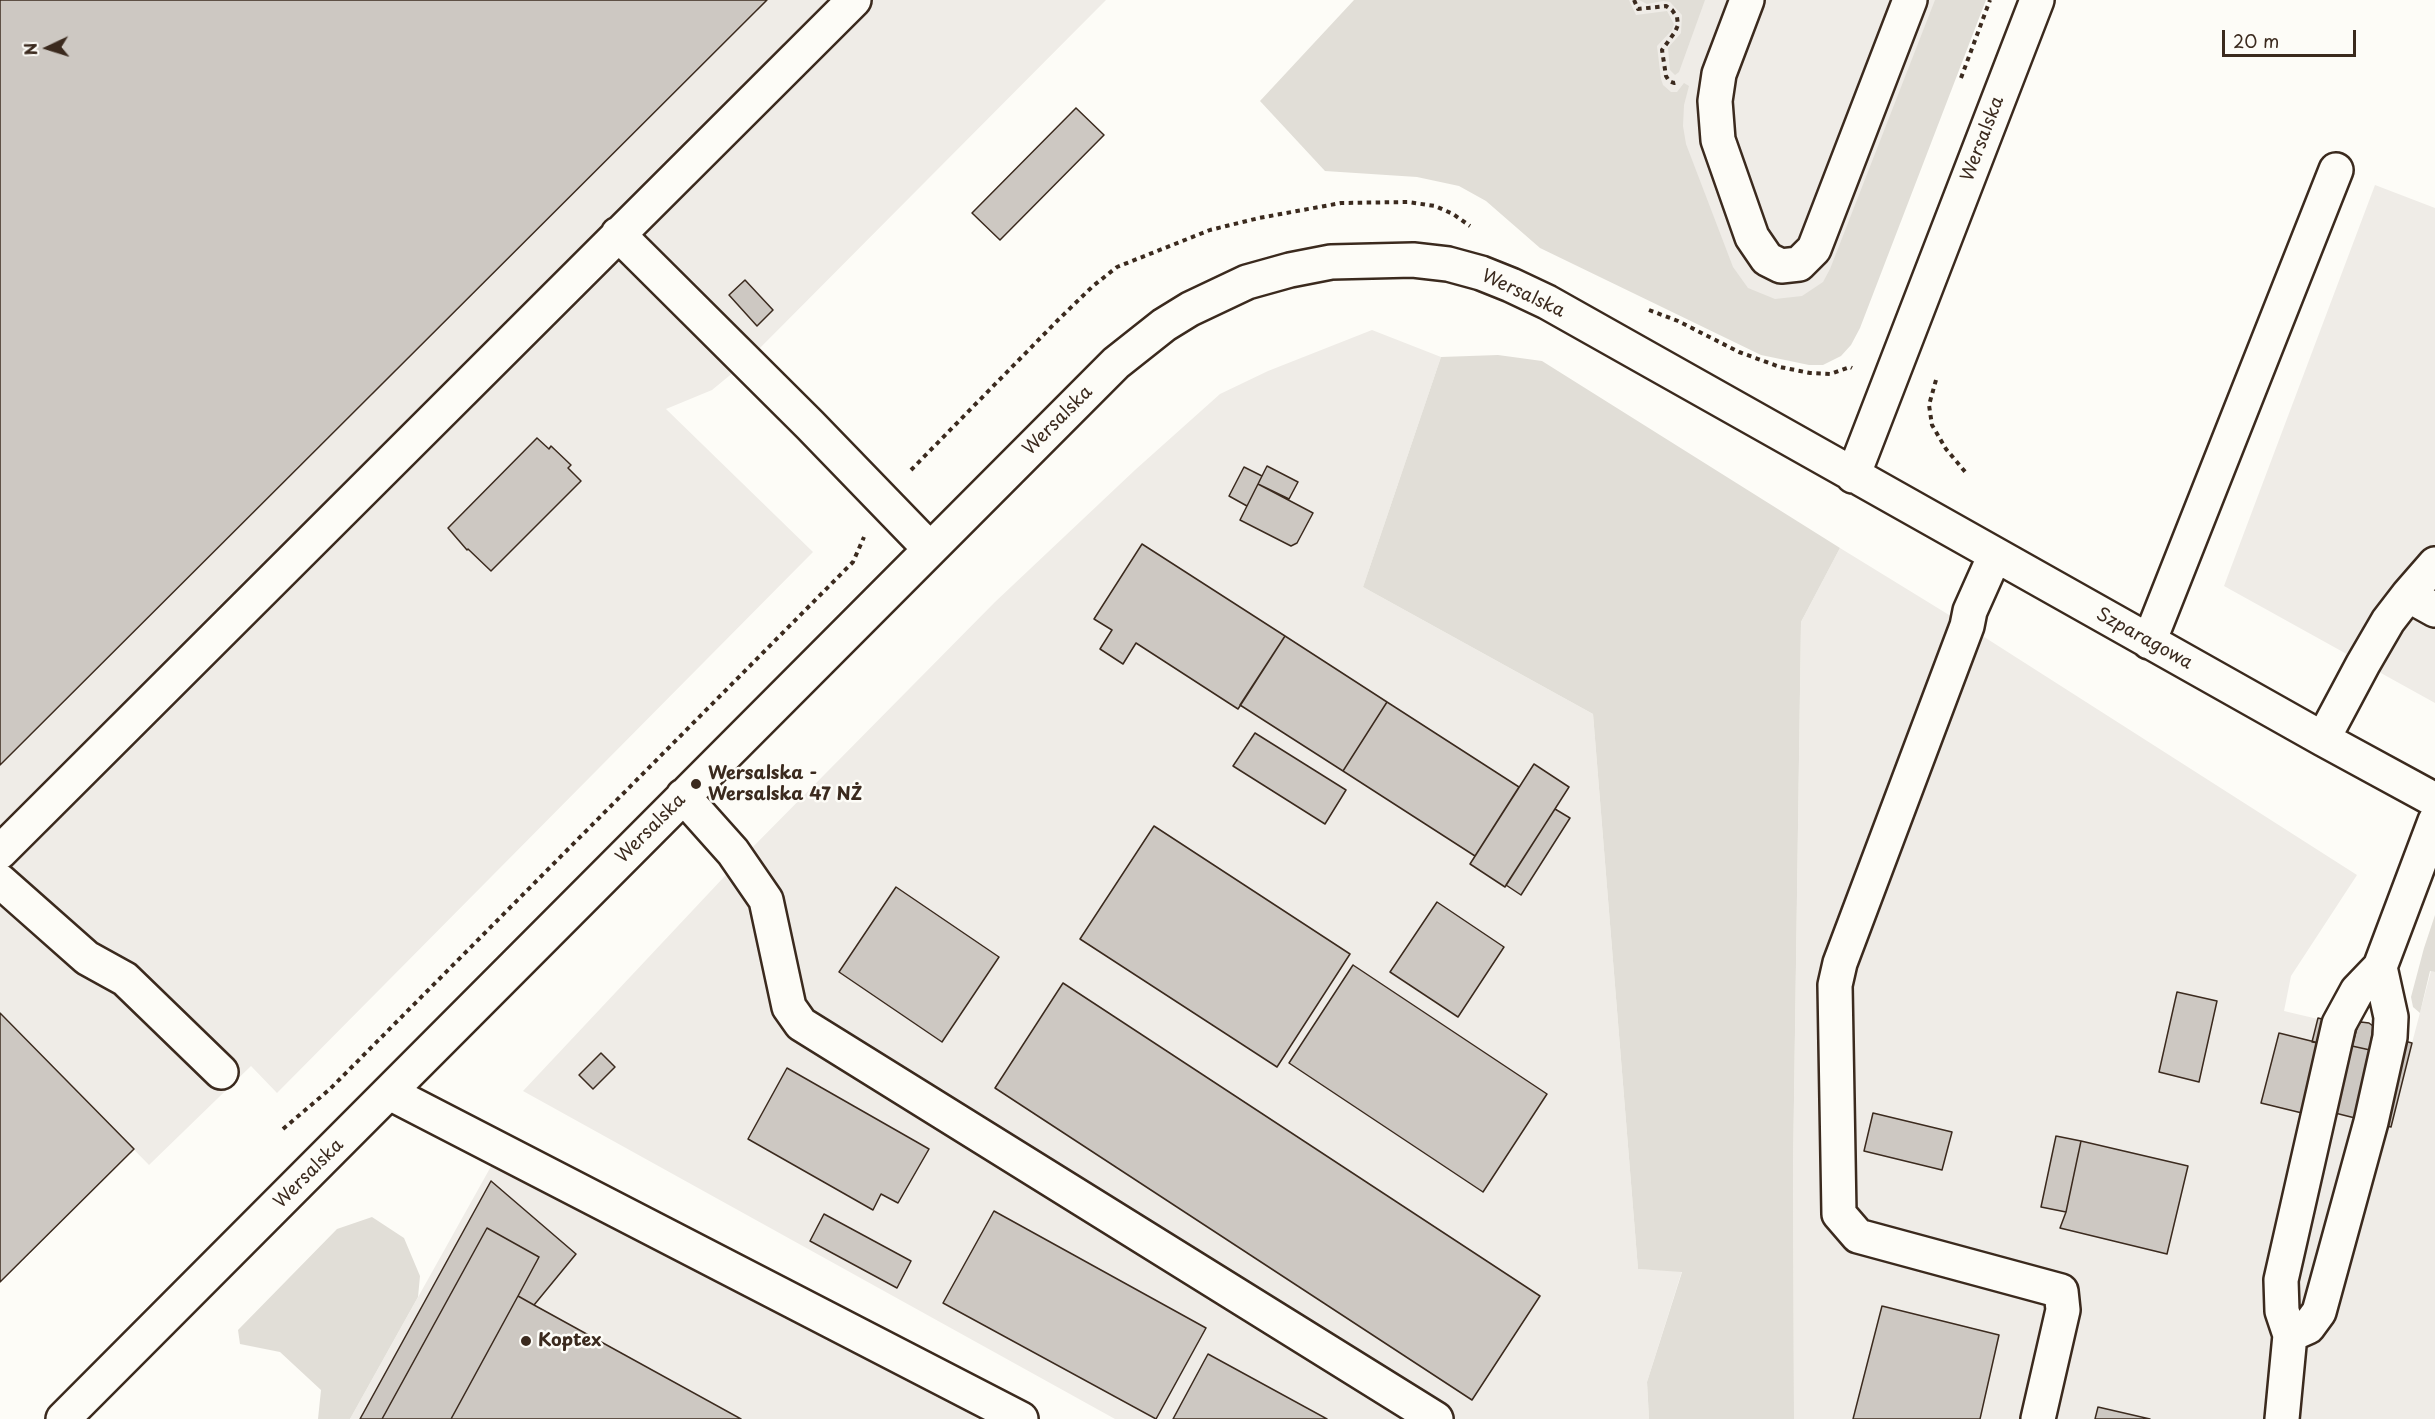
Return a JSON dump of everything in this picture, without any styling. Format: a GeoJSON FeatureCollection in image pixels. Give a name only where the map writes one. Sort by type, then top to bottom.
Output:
{"type":"FeatureCollection","features":[{"type":"Feature","properties":{"kind":"street"},"geometry":{"type":"LineString","coordinates":[[0,852],[854,0]]}},
{"type":"Feature","properties":{"kind":"street"},"geometry":{"type":"LineString","coordinates":[[1747,0],[1719,74],[1715,101],[1718,140],[1752,237],[1767,259],[1781,266],[1799,264],[1814,249],[1910,0]]}},
{"type":"Feature","properties":{"kind":"street","name":"Wersalska"},"geometry":{"type":"LineString","coordinates":[[63,1419],[1116,363],[1164,325],[1190,309],[1247,282],[1331,262],[1413,260],[1448,264],[1511,285],[1547,302],[1853,476],[2037,0]]}},
{"type":"Feature","properties":{"kind":"street"},"geometry":{"type":"LineString","coordinates":[[2149,642],[2336,170]]}},
{"type":"Feature","properties":{"kind":"street"},"geometry":{"type":"LineString","coordinates":[[618,234],[930,549]]}},
{"type":"Feature","properties":{"kind":"street","name":"Szparagowa"},"geometry":{"type":"LineString","coordinates":[[1853,476],[2323,740],[2435,800]]}},
{"type":"Feature","properties":{"kind":"street"},"geometry":{"type":"LineString","coordinates":[[1995,555],[1970,611],[1963,636],[1840,963],[1835,985],[1839,1214],[1858,1236],[2061,1291],[2062,1310],[2038,1419]]}},
{"type":"Feature","properties":{"kind":"street"},"geometry":{"type":"LineString","coordinates":[[2323,740],[2388,621],[2421,602],[2435,564]]}},
{"type":"Feature","properties":{"kind":"street"},"geometry":{"type":"LineString","coordinates":[[683,796],[734,852],[766,900],[789,1007],[801,1024],[1436,1419]]}},
{"type":"Feature","properties":{"kind":"street"},"geometry":{"type":"LineString","coordinates":[[2282,1419],[2290,1335],[2282,1311],[2281,1280],[2339,1024],[2357,991],[2380,967],[2435,821]]}},
{"type":"Feature","properties":{"kind":"street"},"geometry":{"type":"LineString","coordinates":[[0,881],[87,958],[124,979],[221,1072]]}},
{"type":"Feature","properties":{"kind":"street"},"geometry":{"type":"LineString","coordinates":[[2290,1335],[2308,1327],[2319,1312],[2371,1122],[2390,1037],[2391,1017],[2380,967]]}},
{"type":"Feature","properties":{"kind":"street"},"geometry":{"type":"LineString","coordinates":[[390,1093],[1021,1419]]}},
{"type":"Feature","properties":{"kind":"path"},"geometry":{"type":"LineString","coordinates":[[1634,0],[1638,9],[1666,6],[1672,10],[1678,24],[1662,50],[1666,76],[1674,83],[1680,81]]}},
{"type":"Feature","properties":{"kind":"path"},"geometry":{"type":"LineString","coordinates":[[284,1129],[330,1089],[853,562],[882,499],[1065,313],[1117,267],[1210,230],[1259,218],[1341,203],[1408,202],[1435,206],[1453,214],[1475,232]]}},
{"type":"Feature","properties":{"kind":"path"},"geometry":{"type":"LineString","coordinates":[[1645,309],[1678,321],[1739,352],[1780,367],[1810,373],[1830,374],[1850,367],[1858,371]]}},
{"type":"Feature","properties":{"kind":"path"},"geometry":{"type":"LineString","coordinates":[[1938,373],[1929,405],[1932,425],[1946,449],[1967,474]]}},
{"type":"Feature","properties":{"kind":"shaded area"},"geometry":{"type":"Polygon","coordinates":[[[0,0],[1106,0],[746,362],[712,390],[666,409],[813,552],[277,1093],[251,1066],[149,1165],[0,1013],[0,0]]]}},
{"type":"Feature","properties":{"kind":"shaded area"},"geometry":{"type":"Polygon","coordinates":[[[1354,0],[1629,0],[1636,15],[1667,11],[1674,24],[1672,30],[1657,46],[1663,85],[1671,92],[1677,92],[1684,83],[1689,86],[1684,105],[1683,126],[1686,144],[1733,267],[1748,288],[1775,299],[1802,296],[1823,282],[1830,269],[1935,0],[1986,0],[1860,328],[1851,345],[1841,356],[1823,365],[1809,365],[1761,355],[1540,248],[1486,201],[1459,186],[1417,177],[1325,171],[1260,101],[1354,0]]]}},
{"type":"Feature","properties":{"kind":"shaded area"},"geometry":{"type":"Polygon","coordinates":[[[1620,0],[1967,0],[1828,362],[1751,327],[1620,0]]]}},
{"type":"Feature","properties":{"kind":"shaded area"},"geometry":{"type":"Polygon","coordinates":[[[1639,0],[1705,0],[1679,72],[1675,75],[1670,70],[1668,48],[1681,33],[1682,15],[1670,2],[1647,4],[1639,0]]]}},
{"type":"Feature","properties":{"kind":"shaded area"},"geometry":{"type":"Polygon","coordinates":[[[2375,185],[2435,208],[2435,703],[2224,586],[2375,185]]]}},
{"type":"Feature","properties":{"kind":"shaded area"},"geometry":{"type":"Polygon","coordinates":[[[1372,330],[1441,357],[1363,587],[1593,714],[1638,1269],[1682,1271],[1647,1382],[1649,1419],[1115,1419],[523,1091],[739,861],[995,602],[1135,470],[1220,394],[1268,371],[1372,330]]]}},
{"type":"Feature","properties":{"kind":"shaded area"},"geometry":{"type":"Polygon","coordinates":[[[1498,355],[1542,361],[1840,548],[1801,622],[1793,1167],[1794,1419],[1649,1419],[1647,1382],[1682,1272],[1638,1269],[1593,714],[1363,587],[1441,357],[1498,355]]]}},
{"type":"Feature","properties":{"kind":"shaded area"},"geometry":{"type":"Polygon","coordinates":[[[1840,548],[1967,626],[2357,875],[2291,976],[2284,1011],[2356,1028],[2361,1022],[2369,1023],[2373,1026],[2374,1033],[2412,1043],[2431,971],[2435,972],[2435,1419],[1794,1419],[1793,1167],[1801,622],[1840,548]]]}},
{"type":"Feature","properties":{"kind":"shaded area"},"geometry":{"type":"Polygon","coordinates":[[[2435,915],[2435,972],[2430,971],[2420,1013],[2413,1007],[2411,997],[2435,915]]]}},
{"type":"Feature","properties":{"kind":"shaded area"},"geometry":{"type":"Polygon","coordinates":[[[494,1161],[982,1419],[350,1419],[494,1161]]]}},
{"type":"Feature","properties":{"kind":"shaded area"},"geometry":{"type":"Polygon","coordinates":[[[372,1217],[404,1238],[420,1276],[418,1297],[350,1419],[318,1419],[321,1390],[280,1352],[240,1344],[238,1330],[337,1229],[372,1217]]]}},
{"type":"Feature","properties":{"kind":"building"},"geometry":{"type":"Polygon","coordinates":[[[0,0],[767,0],[0,765],[0,0]]]}},
{"type":"Feature","properties":{"kind":"building"},"geometry":{"type":"Polygon","coordinates":[[[1076,108],[1104,135],[1000,240],[972,213],[1076,108]]]}},
{"type":"Feature","properties":{"kind":"building"},"geometry":{"type":"Polygon","coordinates":[[[745,280],[773,310],[757,326],[729,295],[745,280]]]}},
{"type":"Feature","properties":{"kind":"building"},"geometry":{"type":"Polygon","coordinates":[[[537,438],[549,449],[551,446],[571,465],[568,468],[581,481],[491,571],[467,550],[448,528],[537,438]]]}},
{"type":"Feature","properties":{"kind":"building"},"geometry":{"type":"Polygon","coordinates":[[[1267,466],[1298,482],[1289,499],[1258,484],[1267,466]]]}},
{"type":"Feature","properties":{"kind":"building"},"geometry":{"type":"Polygon","coordinates":[[[1244,467],[1262,476],[1247,506],[1229,496],[1244,467]]]}},
{"type":"Feature","properties":{"kind":"building"},"geometry":{"type":"Polygon","coordinates":[[[1258,484],[1313,513],[1297,543],[1291,546],[1240,520],[1258,484]]]}},
{"type":"Feature","properties":{"kind":"building"},"geometry":{"type":"Polygon","coordinates":[[[1142,544],[1285,636],[1238,709],[1136,643],[1123,664],[1100,649],[1112,630],[1094,619],[1142,544]]]}},
{"type":"Feature","properties":{"kind":"building"},"geometry":{"type":"Polygon","coordinates":[[[1285,636],[1387,702],[1343,771],[1240,705],[1285,636]]]}},
{"type":"Feature","properties":{"kind":"building"},"geometry":{"type":"Polygon","coordinates":[[[1387,702],[1519,787],[1475,856],[1343,771],[1387,702]]]}},
{"type":"Feature","properties":{"kind":"building"},"geometry":{"type":"Polygon","coordinates":[[[1255,733],[1346,790],[1325,824],[1233,766],[1255,733]]]}},
{"type":"Feature","properties":{"kind":"building"},"geometry":{"type":"Polygon","coordinates":[[[1534,764],[1569,787],[1505,887],[1470,864],[1534,764]]]}},
{"type":"Feature","properties":{"kind":"building"},"geometry":{"type":"Polygon","coordinates":[[[1555,809],[1570,818],[1521,895],[1506,885],[1555,809]]]}},
{"type":"Feature","properties":{"kind":"building"},"geometry":{"type":"Polygon","coordinates":[[[1154,826],[1350,954],[1277,1067],[1080,939],[1154,826]]]}},
{"type":"Feature","properties":{"kind":"building"},"geometry":{"type":"Polygon","coordinates":[[[896,887],[999,957],[942,1042],[839,972],[896,887]]]}},
{"type":"Feature","properties":{"kind":"building"},"geometry":{"type":"Polygon","coordinates":[[[1437,902],[1504,947],[1458,1017],[1390,972],[1437,902]]]}},
{"type":"Feature","properties":{"kind":"building"},"geometry":{"type":"Polygon","coordinates":[[[1353,965],[1547,1094],[1483,1192],[1289,1063],[1353,965]]]}},
{"type":"Feature","properties":{"kind":"building"},"geometry":{"type":"Polygon","coordinates":[[[1063,983],[1540,1296],[1472,1400],[995,1088],[1063,983]]]}},
{"type":"Feature","properties":{"kind":"building"},"geometry":{"type":"Polygon","coordinates":[[[2177,992],[2217,1001],[2199,1082],[2159,1072],[2177,992]]]}},
{"type":"Feature","properties":{"kind":"building"},"geometry":{"type":"Polygon","coordinates":[[[0,1013],[134,1149],[0,1282],[0,1013]]]}},
{"type":"Feature","properties":{"kind":"building"},"geometry":{"type":"Polygon","coordinates":[[[2318,1018],[2357,1028],[2352,1046],[2370,1050],[2374,1033],[2412,1043],[2391,1127],[2303,1105],[2319,1043],[2312,1042],[2318,1018]]]}},
{"type":"Feature","properties":{"kind":"building"},"geometry":{"type":"Polygon","coordinates":[[[2361,1022],[2373,1026],[2370,1050],[2352,1046],[2357,1025],[2361,1022]]]}},
{"type":"Feature","properties":{"kind":"building"},"geometry":{"type":"Polygon","coordinates":[[[2279,1033],[2319,1043],[2302,1113],[2261,1103],[2279,1033]]]}},
{"type":"Feature","properties":{"kind":"building"},"geometry":{"type":"Polygon","coordinates":[[[601,1053],[615,1067],[593,1089],[579,1075],[601,1053]]]}},
{"type":"Feature","properties":{"kind":"building"},"geometry":{"type":"Polygon","coordinates":[[[787,1068],[929,1149],[898,1203],[881,1194],[873,1210],[748,1139],[787,1068]]]}},
{"type":"Feature","properties":{"kind":"building"},"geometry":{"type":"Polygon","coordinates":[[[1873,1113],[1952,1132],[1942,1170],[1864,1151],[1873,1113]]]}},
{"type":"Feature","properties":{"kind":"building"},"geometry":{"type":"Polygon","coordinates":[[[2056,1136],[2081,1141],[2066,1212],[2041,1207],[2056,1136]]]}},
{"type":"Feature","properties":{"kind":"building"},"geometry":{"type":"Polygon","coordinates":[[[2081,1141],[2188,1166],[2167,1254],[2060,1228],[2066,1212],[2081,1141]]]}},
{"type":"Feature","properties":{"kind":"building"},"geometry":{"type":"Polygon","coordinates":[[[491,1181],[576,1254],[534,1305],[518,1296],[539,1257],[487,1228],[382,1419],[360,1419],[491,1181]]]}},
{"type":"Feature","properties":{"kind":"building"},"geometry":{"type":"Polygon","coordinates":[[[994,1211],[1206,1328],[1156,1419],[943,1303],[994,1211]]]}},
{"type":"Feature","properties":{"kind":"building"},"geometry":{"type":"Polygon","coordinates":[[[824,1214],[911,1261],[897,1288],[810,1241],[824,1214]]]}},
{"type":"Feature","properties":{"kind":"building"},"geometry":{"type":"Polygon","coordinates":[[[487,1228],[539,1257],[451,1419],[382,1419],[487,1228]]]}},
{"type":"Feature","properties":{"kind":"building"},"geometry":{"type":"Polygon","coordinates":[[[518,1296],[534,1305],[741,1419],[451,1419],[518,1296]]]}},
{"type":"Feature","properties":{"kind":"building"},"geometry":{"type":"Polygon","coordinates":[[[1882,1306],[1999,1335],[1980,1419],[1853,1419],[1882,1306]]]}},
{"type":"Feature","properties":{"kind":"building"},"geometry":{"type":"Polygon","coordinates":[[[1208,1354],[1327,1419],[1173,1419],[1208,1354]]]}},
{"type":"Feature","properties":{"kind":"building"},"geometry":{"type":"Polygon","coordinates":[[[2098,1407],[2150,1419],[2095,1419],[2098,1407]]]}},
{"type":"Feature","properties":{"kind":"place","name":"Wersalska - Wersalska 47 NŻ"},"geometry":{"type":"Point","coordinates":[696,784]}},
{"type":"Feature","properties":{"kind":"place","name":"Koptex"},"geometry":{"type":"Point","coordinates":[526,1341]}}]}
